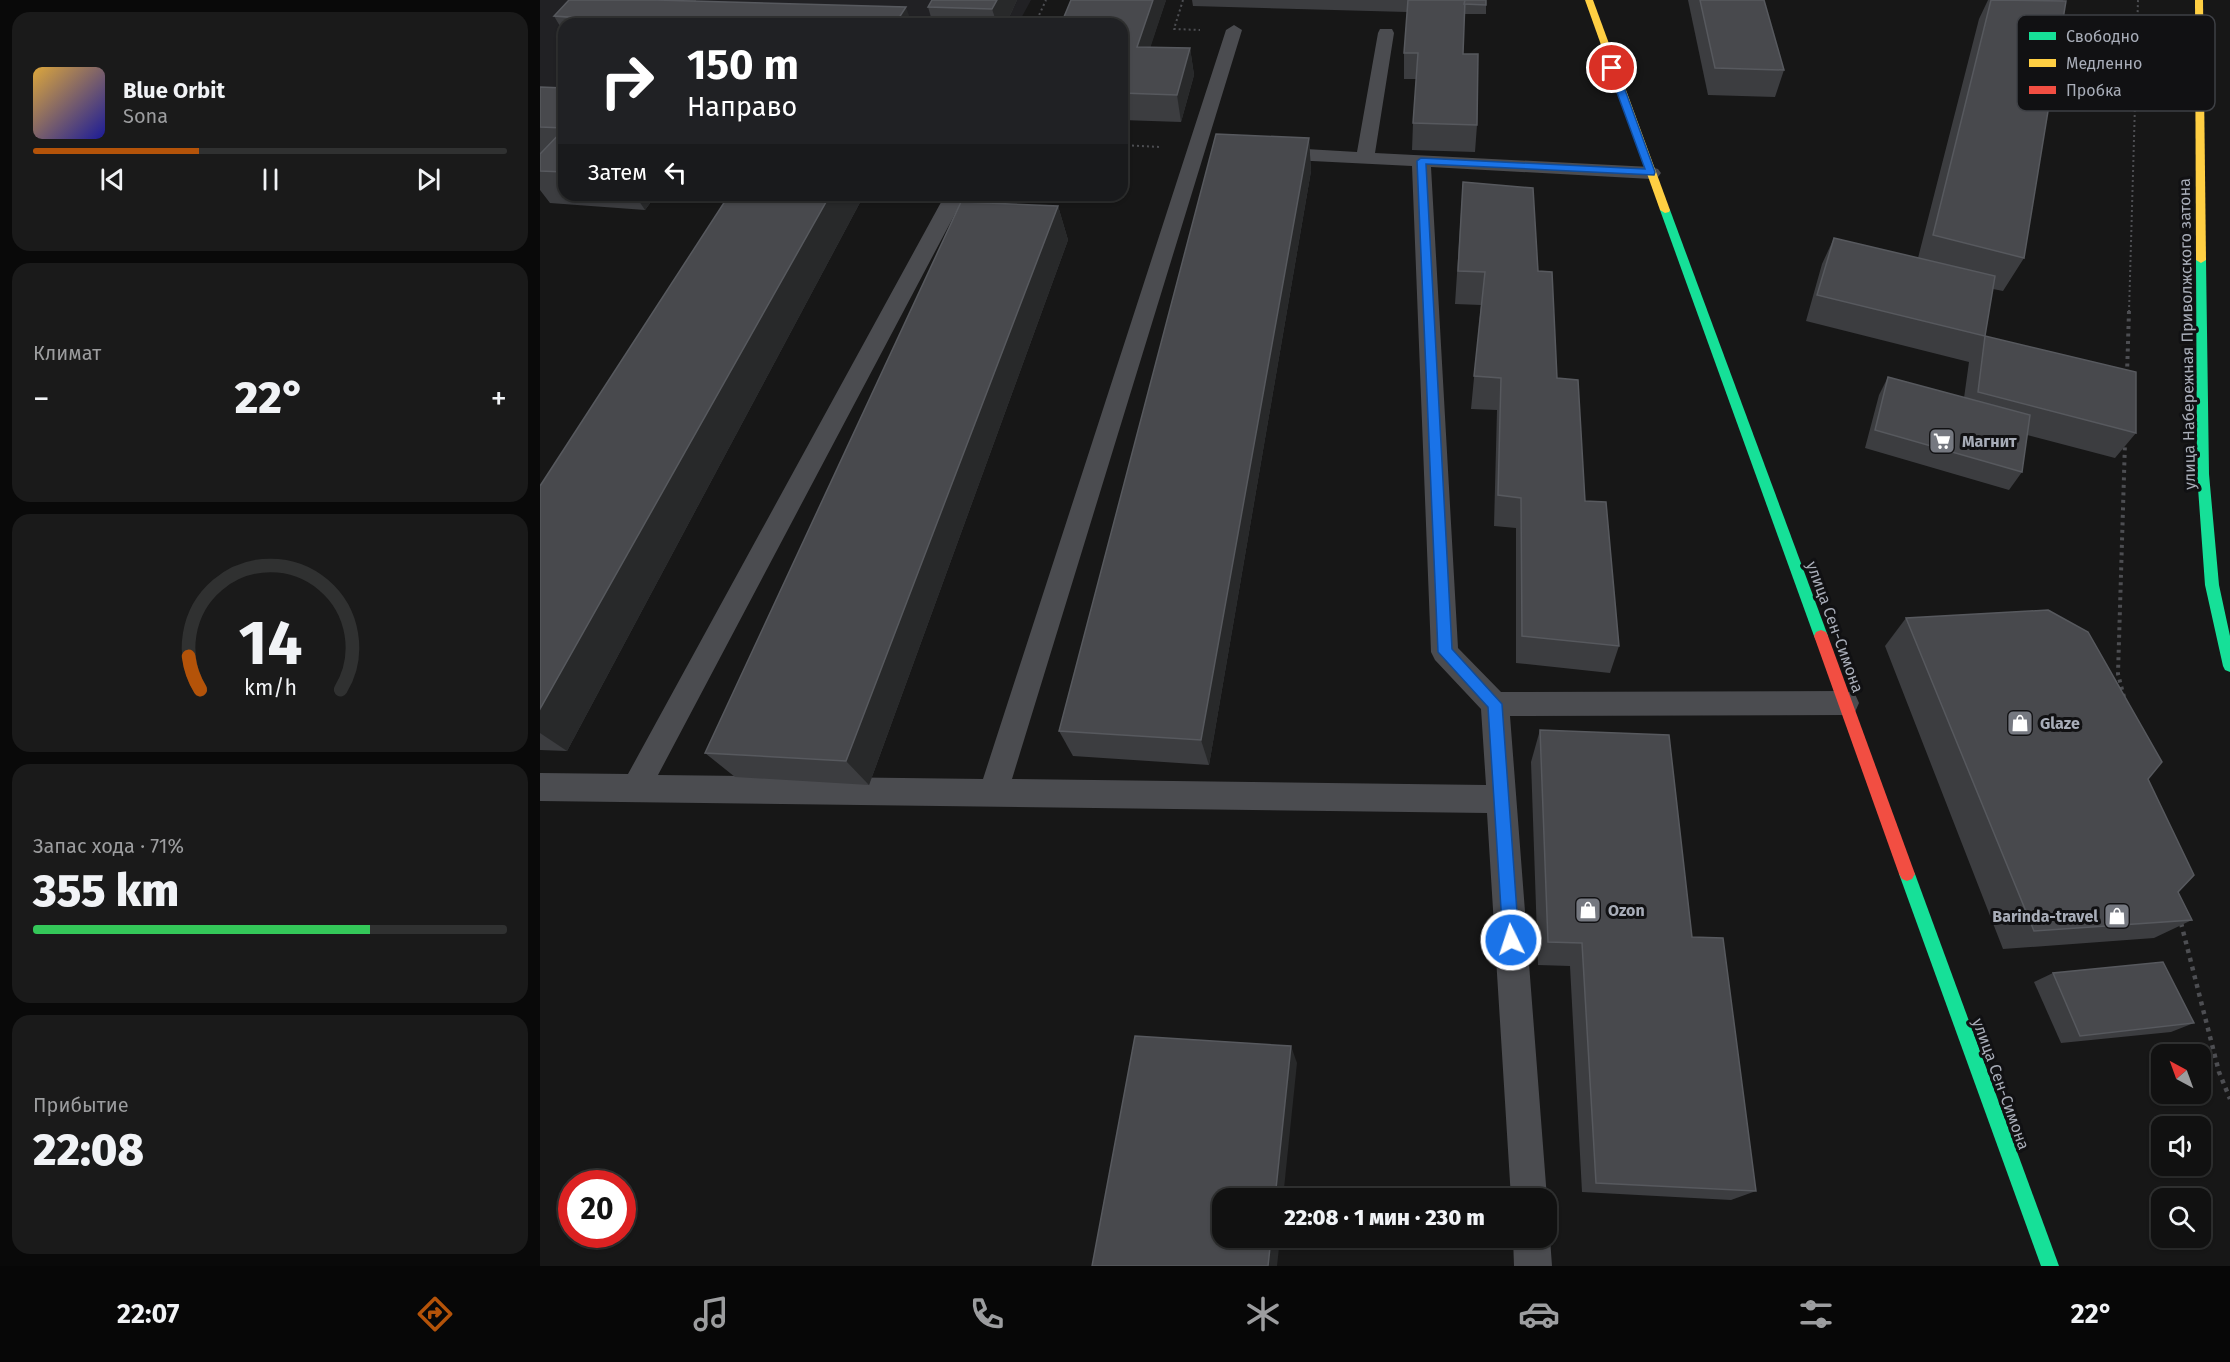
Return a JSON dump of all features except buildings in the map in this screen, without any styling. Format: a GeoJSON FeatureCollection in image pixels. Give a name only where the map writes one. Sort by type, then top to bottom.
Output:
{"type":"FeatureCollection","features":[{"type":"Feature","properties":{"kind":"street","name":"улица Сен-Симона"},"geometry":{"type":"LineString","coordinates":[[1589,0],[2049,1266]]}},
{"type":"Feature","properties":{"kind":"street","name":"улица Набережная Приволжского затона"},"geometry":{"type":"LineString","coordinates":[[2199,0],[2199,15]]}},
{"type":"Feature","properties":{"kind":"street","name":"улица Набережная Приволжского затона"},"geometry":{"type":"LineString","coordinates":[[2200,111],[2204,474],[2212,585],[2230,666]]}},
{"type":"Feature","properties":{"kind":"lane"},"geometry":{"type":"LineString","coordinates":[[993,793],[1208,149],[1234,30]]}},
{"type":"Feature","properties":{"kind":"lane"},"geometry":{"type":"LineString","coordinates":[[1365,158],[1386,33]]}},
{"type":"Feature","properties":{"kind":"lane"},"geometry":{"type":"LineString","coordinates":[[1252,152],[1651,172]]}},
{"type":"Feature","properties":{"kind":"lane"},"geometry":{"type":"LineString","coordinates":[[1421,161],[1445,652],[1495,704],[1528,1188]]}},
{"type":"Feature","properties":{"kind":"lane"},"geometry":{"type":"LineString","coordinates":[[636,788],[952,201]]}},
{"type":"Feature","properties":{"kind":"lane"},"geometry":{"type":"LineString","coordinates":[[1495,704],[1845,703]]}},
{"type":"Feature","properties":{"kind":"lane"},"geometry":{"type":"LineString","coordinates":[[540,787],[1502,799]]}},
{"type":"Feature","properties":{"kind":"lane"},"geometry":{"type":"LineString","coordinates":[[1532,1248],[1533,1266]]}},
{"type":"Feature","properties":{"kind":"path"},"geometry":{"type":"LineString","coordinates":[[1038,18],[1046,0]]}},
{"type":"Feature","properties":{"kind":"path"},"geometry":{"type":"LineString","coordinates":[[1183,0],[1174,29],[1234,30]]}},
{"type":"Feature","properties":{"kind":"path"},"geometry":{"type":"LineString","coordinates":[[2138,0],[2138,15]]}},
{"type":"Feature","properties":{"kind":"path"},"geometry":{"type":"LineString","coordinates":[[2127,378],[2135,111]]}},
{"type":"Feature","properties":{"kind":"path"},"geometry":{"type":"LineString","coordinates":[[2125,437],[2118,674],[2127,708]]}},
{"type":"Feature","properties":{"kind":"path"},"geometry":{"type":"LineString","coordinates":[[2178,913],[2218,1072],[2230,1099]]}},
{"type":"Feature","properties":{"kind":"shaded area"},"geometry":{"type":"Polygon","coordinates":[[[540,0],[1031,0],[1021,18],[558,18],[558,89],[540,88],[540,0]]]}},
{"type":"Feature","properties":{"kind":"traffic: fast"},"geometry":{"type":"LineString","coordinates":[[1665,210],[1821,636]]}},
{"type":"Feature","properties":{"kind":"traffic: fast"},"geometry":{"type":"LineString","coordinates":[[2201,260],[2203,474],[2212,585],[2230,666]]}},
{"type":"Feature","properties":{"kind":"traffic: fast"},"geometry":{"type":"LineString","coordinates":[[1907,874],[2050,1266]]}},
{"type":"Feature","properties":{"kind":"traffic: slow"},"geometry":{"type":"LineString","coordinates":[[1589,0],[1665,210]]}},
{"type":"Feature","properties":{"kind":"traffic: slow"},"geometry":{"type":"LineString","coordinates":[[2199,0],[2199,15]]}},
{"type":"Feature","properties":{"kind":"traffic: slow"},"geometry":{"type":"LineString","coordinates":[[2200,111],[2201,260]]}},
{"type":"Feature","properties":{"kind":"traffic: jam"},"geometry":{"type":"LineString","coordinates":[[1821,636],[1907,874]]}},
{"type":"Feature","properties":{"kind":"place","name":"Магнит"},"geometry":{"type":"Point","coordinates":[1942,441]}},
{"type":"Feature","properties":{"kind":"place","name":"Glaze"},"geometry":{"type":"Point","coordinates":[2020,723]}},
{"type":"Feature","properties":{"kind":"place","name":"Ozon"},"geometry":{"type":"Point","coordinates":[1588,910]}},
{"type":"Feature","properties":{"kind":"place","name":"Barinda-travel"},"geometry":{"type":"Point","coordinates":[2117,916]}},
{"type":"Feature","properties":{"kind":"route"},"geometry":{"type":"LineString","coordinates":[[1511,940],[1495,704],[1445,652],[1421,161],[1651,172],[1612,68]]}}]}
